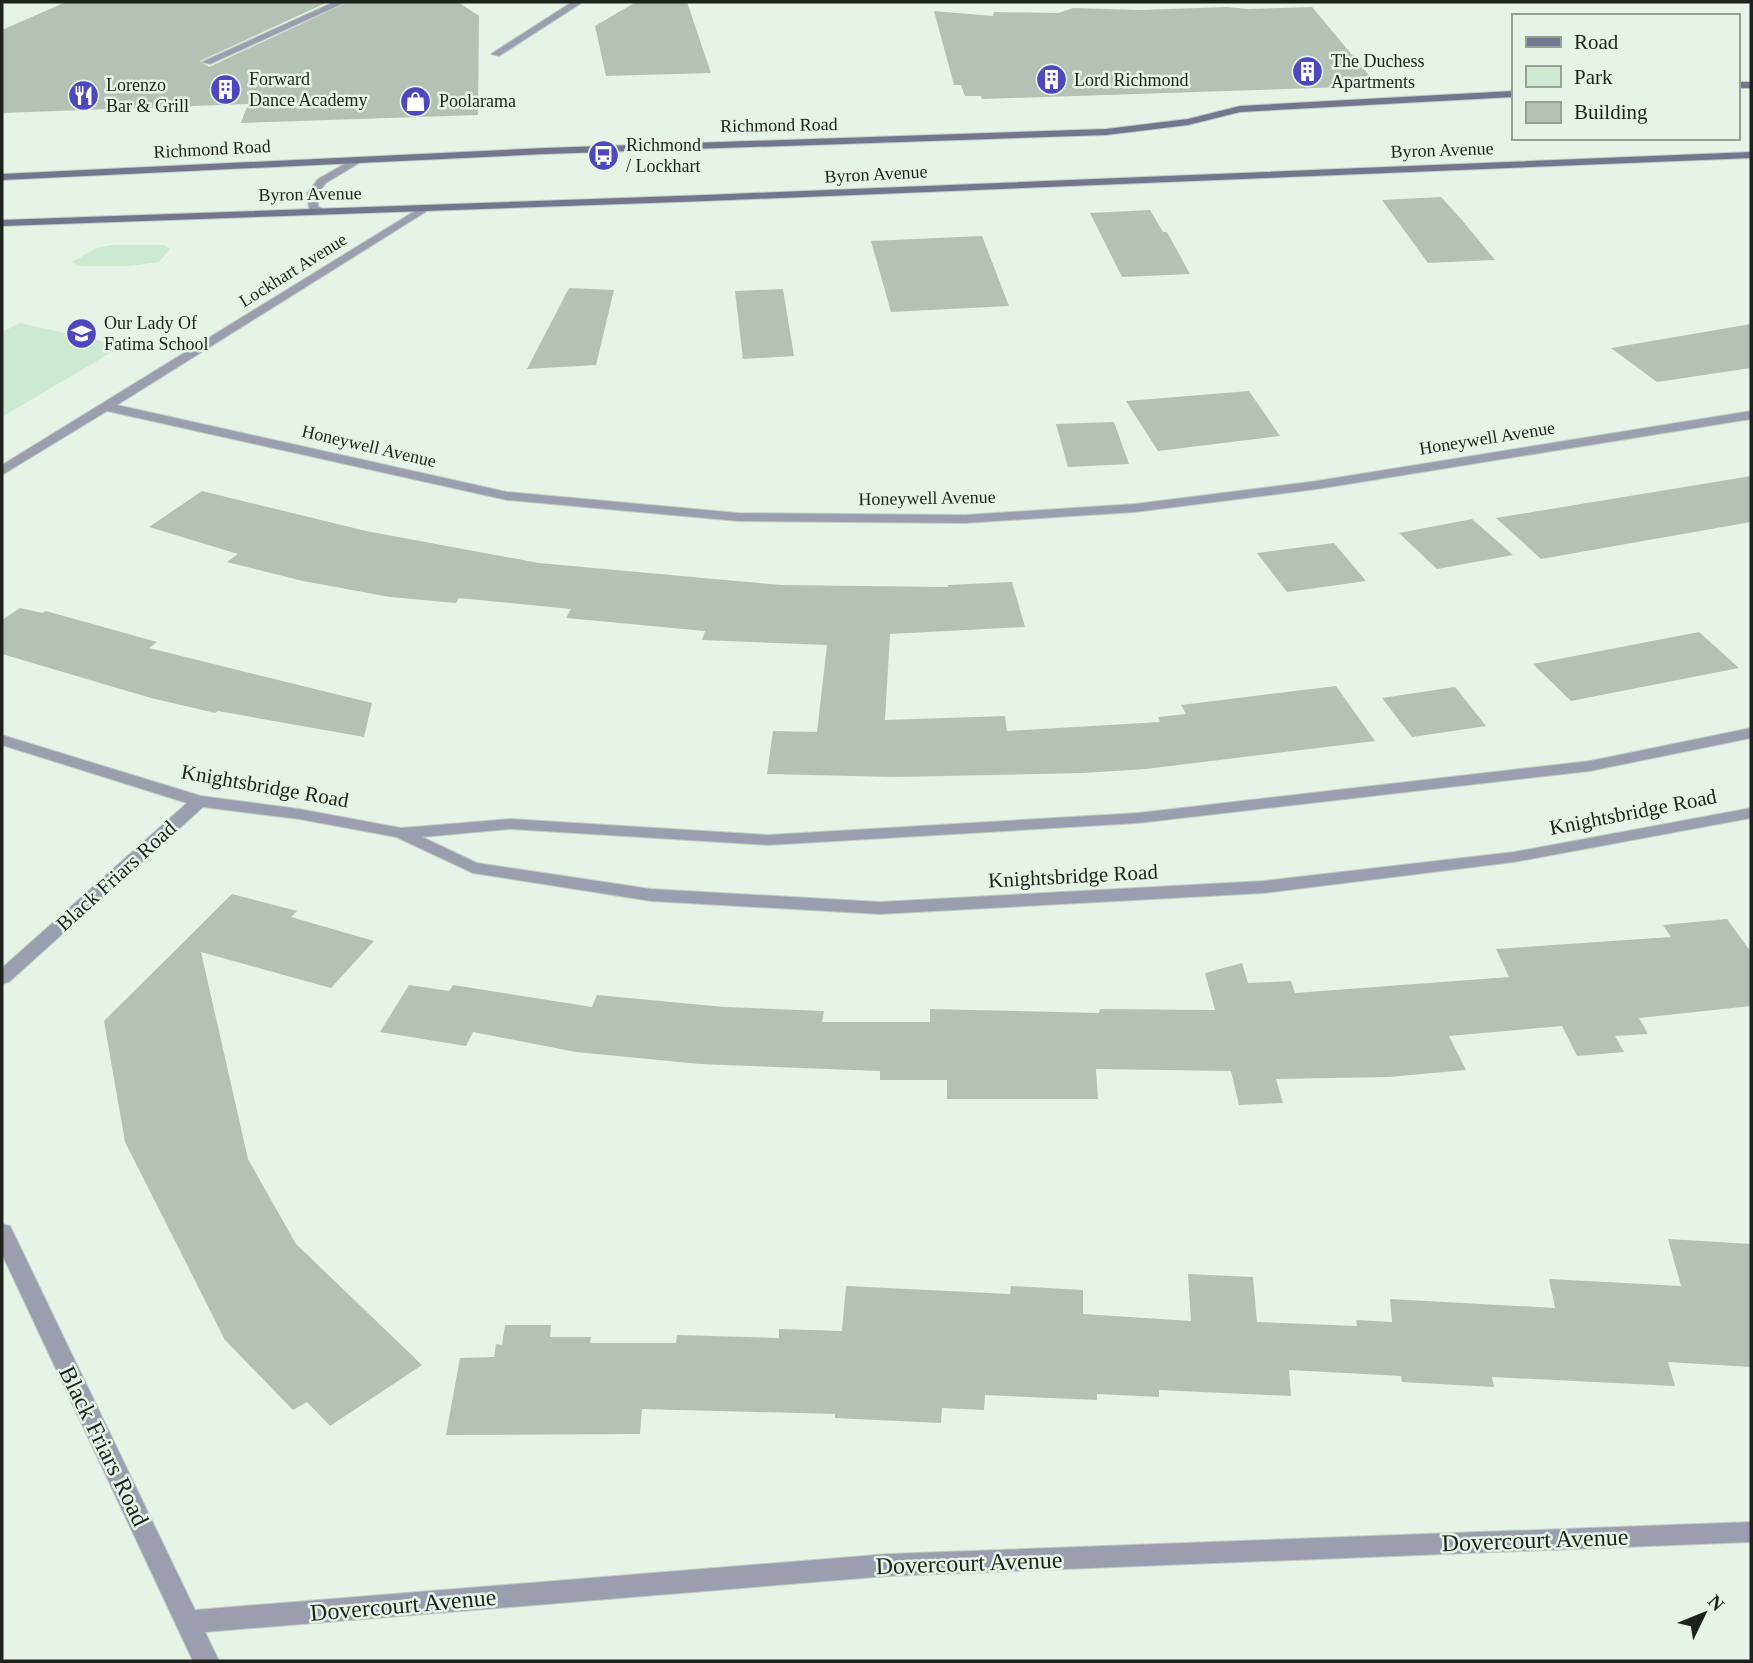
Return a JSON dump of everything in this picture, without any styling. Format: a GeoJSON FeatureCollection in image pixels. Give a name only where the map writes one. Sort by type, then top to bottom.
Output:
{"type":"FeatureCollection","features":[{"type":"Feature","properties":{"kind":"street"},"geometry":{"type":"LineString","coordinates":[[207,62],[341,2]]}},
{"type":"Feature","properties":{"kind":"street"},"geometry":{"type":"LineString","coordinates":[[496,54],[578,2]]}},
{"type":"Feature","properties":{"kind":"street","name":"Richmond Road"},"geometry":{"type":"LineString","coordinates":[[2,177],[733,143],[1106,132],[1188,122],[1240,109],[1512,94]]}},
{"type":"Feature","properties":{"kind":"street","name":"Byron Avenue"},"geometry":{"type":"LineString","coordinates":[[2,223],[423,209],[1751,155]]}},
{"type":"Feature","properties":{"kind":"street"},"geometry":{"type":"LineString","coordinates":[[320,212],[313,207],[312,193],[322,181],[359,160]]}},
{"type":"Feature","properties":{"kind":"street","name":"Lockhart Avenue"},"geometry":{"type":"LineString","coordinates":[[2,471],[423,209]]}},
{"type":"Feature","properties":{"kind":"street","name":"Honeywell Avenue"},"geometry":{"type":"LineString","coordinates":[[107,407],[507,496],[738,517],[965,519],[1135,508],[1317,485],[1751,415]]}},
{"type":"Feature","properties":{"kind":"street","name":"Knightsbridge Road"},"geometry":{"type":"LineString","coordinates":[[2,740],[200,801],[299,814],[401,833],[511,824],[768,840],[1138,818],[1590,766],[1751,733]]}},
{"type":"Feature","properties":{"kind":"street","name":"Black Friars Road"},"geometry":{"type":"LineString","coordinates":[[2,978],[200,801]]}},
{"type":"Feature","properties":{"kind":"street","name":"Knightsbridge Road"},"geometry":{"type":"LineString","coordinates":[[401,833],[473,868],[651,895],[880,908],[1264,887],[1514,857],[1751,813]]}},
{"type":"Feature","properties":{"kind":"street","name":"Black Friars Road"},"geometry":{"type":"LineString","coordinates":[[2,1232],[205,1661]]}},
{"type":"Feature","properties":{"kind":"street","name":"Dovercourt Avenue"},"geometry":{"type":"LineString","coordinates":[[188,1622],[888,1565],[1751,1532]]}},
{"type":"Feature","properties":{"kind":"green space"},"geometry":{"type":"Polygon","coordinates":[[[111,245],[164,245],[170,249],[159,262],[130,266],[78,266],[72,262],[96,248],[111,245]]]}},
{"type":"Feature","properties":{"kind":"green space"},"geometry":{"type":"Polygon","coordinates":[[[20,323],[122,346],[2,417],[2,332],[20,323]]]}},
{"type":"Feature","properties":{"kind":"building"},"geometry":{"type":"Polygon","coordinates":[[[66,2],[328,2],[200,61],[209,67],[348,2],[458,2],[479,16],[478,115],[241,123],[248,104],[2,113],[2,30],[66,2]]]}},
{"type":"Feature","properties":{"kind":"building"},"geometry":{"type":"Polygon","coordinates":[[[636,2],[687,2],[711,73],[606,76],[595,26],[636,2]]]}},
{"type":"Feature","properties":{"kind":"building"},"geometry":{"type":"Polygon","coordinates":[[[1312,7],[1378,86],[982,99],[981,96],[965,96],[961,85],[954,85],[934,11],[993,16],[994,12],[1058,13],[1073,8],[1139,10],[1312,7]]]}},
{"type":"Feature","properties":{"kind":"building"},"geometry":{"type":"Polygon","coordinates":[[[1441,197],[1495,260],[1428,263],[1382,200],[1441,197]]]}},
{"type":"Feature","properties":{"kind":"building"},"geometry":{"type":"Polygon","coordinates":[[[1150,210],[1163,232],[1167,232],[1190,274],[1122,277],[1090,213],[1150,210]]]}},
{"type":"Feature","properties":{"kind":"building"},"geometry":{"type":"Polygon","coordinates":[[[982,236],[1009,306],[891,312],[871,241],[982,236]]]}},
{"type":"Feature","properties":{"kind":"building"},"geometry":{"type":"Polygon","coordinates":[[[569,288],[614,290],[596,365],[527,369],[569,288]]]}},
{"type":"Feature","properties":{"kind":"building"},"geometry":{"type":"Polygon","coordinates":[[[783,289],[794,356],[743,359],[735,291],[783,289]]]}},
{"type":"Feature","properties":{"kind":"building"},"geometry":{"type":"Polygon","coordinates":[[[1751,324],[1751,368],[1657,382],[1611,348],[1751,324]]]}},
{"type":"Feature","properties":{"kind":"building"},"geometry":{"type":"Polygon","coordinates":[[[1249,391],[1280,436],[1158,451],[1126,401],[1249,391]]]}},
{"type":"Feature","properties":{"kind":"building"},"geometry":{"type":"Polygon","coordinates":[[[1114,422],[1129,464],[1068,467],[1056,424],[1114,422]]]}},
{"type":"Feature","properties":{"kind":"building"},"geometry":{"type":"Polygon","coordinates":[[[1751,476],[1751,522],[1541,559],[1496,518],[1751,476]]]}},
{"type":"Feature","properties":{"kind":"building"},"geometry":{"type":"Polygon","coordinates":[[[202,491],[366,531],[539,563],[781,585],[948,587],[1012,582],[1025,627],[890,634],[885,720],[1005,716],[1007,731],[1160,722],[1158,717],[1186,714],[1181,705],[1336,686],[1375,741],[1146,769],[1083,773],[894,777],[767,774],[773,731],[817,732],[827,645],[702,640],[705,631],[566,618],[571,609],[459,598],[456,603],[390,597],[303,581],[227,562],[238,554],[149,527],[202,491]]]}},
{"type":"Feature","properties":{"kind":"building"},"geometry":{"type":"Polygon","coordinates":[[[1472,519],[1513,555],[1437,569],[1399,533],[1472,519]]]}},
{"type":"Feature","properties":{"kind":"building"},"geometry":{"type":"Polygon","coordinates":[[[1334,543],[1366,581],[1287,592],[1257,553],[1334,543]]]}},
{"type":"Feature","properties":{"kind":"building"},"geometry":{"type":"Polygon","coordinates":[[[20,608],[42,613],[46,611],[157,642],[149,648],[372,703],[364,737],[218,711],[215,713],[151,698],[2,654],[2,620],[20,608]]]}},
{"type":"Feature","properties":{"kind":"building"},"geometry":{"type":"Polygon","coordinates":[[[1699,632],[1739,668],[1571,701],[1533,664],[1699,632]]]}},
{"type":"Feature","properties":{"kind":"building"},"geometry":{"type":"Polygon","coordinates":[[[1455,687],[1486,726],[1412,737],[1382,698],[1455,687]]]}},
{"type":"Feature","properties":{"kind":"building"},"geometry":{"type":"Polygon","coordinates":[[[232,894],[297,911],[291,917],[374,941],[331,988],[201,952],[248,1159],[296,1244],[422,1365],[330,1426],[307,1402],[293,1410],[225,1340],[125,1142],[104,1021],[232,894]]]}},
{"type":"Feature","properties":{"kind":"building"},"geometry":{"type":"Polygon","coordinates":[[[1727,919],[1751,952],[1751,1006],[1639,1018],[1648,1034],[1615,1036],[1624,1052],[1577,1056],[1562,1026],[1449,1036],[1466,1070],[1389,1077],[1276,1079],[1283,1103],[1239,1105],[1231,1071],[1096,1069],[1098,1099],[947,1099],[947,1080],[880,1080],[880,1071],[700,1064],[576,1052],[473,1032],[466,1046],[380,1032],[409,985],[449,991],[453,985],[592,1007],[597,995],[724,1007],[824,1011],[822,1022],[930,1022],[930,1009],[1099,1013],[1100,1009],[1215,1010],[1205,973],[1242,963],[1248,983],[1291,981],[1295,993],[1509,977],[1496,949],[1671,937],[1663,925],[1727,919]]]}},
{"type":"Feature","properties":{"kind":"building"},"geometry":{"type":"Polygon","coordinates":[[[1668,1239],[1751,1244],[1751,1367],[1668,1362],[1675,1386],[1492,1377],[1494,1387],[1402,1382],[1401,1376],[1289,1370],[1291,1396],[1159,1390],[1159,1397],[1097,1394],[1097,1400],[985,1395],[984,1410],[942,1408],[941,1423],[835,1418],[835,1414],[642,1409],[640,1434],[446,1435],[460,1358],[494,1357],[496,1344],[502,1345],[505,1325],[551,1325],[550,1337],[591,1337],[590,1343],[676,1343],[677,1335],[779,1338],[779,1329],[842,1331],[846,1286],[1010,1294],[1011,1286],[1083,1290],[1083,1314],[1191,1321],[1188,1274],[1253,1277],[1257,1322],[1357,1326],[1356,1320],[1392,1322],[1390,1299],[1555,1308],[1549,1279],[1681,1286],[1668,1239]]]}},
{"type":"Feature","properties":{"kind":"place","name":"The Duchess Apartments"},"geometry":{"type":"Point","coordinates":[1308,71]}},
{"type":"Feature","properties":{"kind":"place","name":"Lord Richmond"},"geometry":{"type":"Point","coordinates":[1051,80]}},
{"type":"Feature","properties":{"kind":"place","name":"Forward Dance Academy"},"geometry":{"type":"Point","coordinates":[226,89]}},
{"type":"Feature","properties":{"kind":"place","name":"Lorenzo Bar & Grill"},"geometry":{"type":"Point","coordinates":[83,95]}},
{"type":"Feature","properties":{"kind":"place","name":"Poolarama"},"geometry":{"type":"Point","coordinates":[416,101]}},
{"type":"Feature","properties":{"kind":"place","name":"Richmond / Lockhart"},"geometry":{"type":"Point","coordinates":[603,155]}},
{"type":"Feature","properties":{"kind":"place","name":"Our Lady Of Fatima School"},"geometry":{"type":"Point","coordinates":[81,333]}}]}
